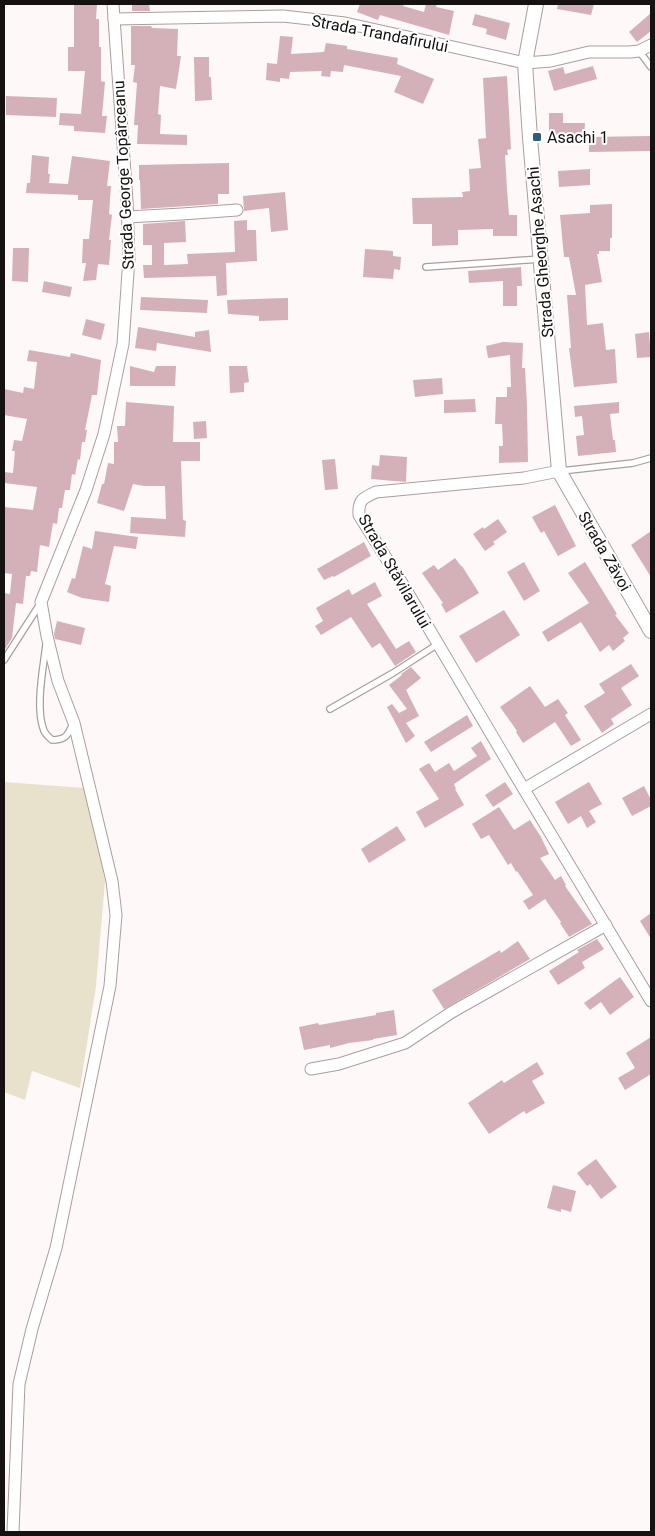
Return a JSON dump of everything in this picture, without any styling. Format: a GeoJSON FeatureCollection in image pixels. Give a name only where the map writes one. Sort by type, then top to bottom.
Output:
{"type":"FeatureCollection","features":[{"type":"Feature","properties":{"kind":"street","name":"Strada George Topârceanu"},"geometry":{"type":"LineString","coordinates":[[42,602],[86,490],[104,434],[123,344],[130,258],[113,4]]}},
{"type":"Feature","properties":{"kind":"street","name":"Strada Gheorghe Asachi"},"geometry":{"type":"LineString","coordinates":[[536,4],[525,63],[559,471]]}},
{"type":"Feature","properties":{"kind":"street","name":"Strada Trandafirului"},"geometry":{"type":"LineString","coordinates":[[114,19],[262,10],[283,16],[345,23],[525,63],[550,61],[589,52],[620,53],[639,51]]}},
{"type":"Feature","properties":{"kind":"street"},"geometry":{"type":"LineString","coordinates":[[639,51],[651,45]]}},
{"type":"Feature","properties":{"kind":"street"},"geometry":{"type":"LineString","coordinates":[[127,217],[237,210]]}},
{"type":"Feature","properties":{"kind":"street","name":"Strada Zăvoi"},"geometry":{"type":"LineString","coordinates":[[559,471],[651,630]]}},
{"type":"Feature","properties":{"kind":"street","name":"Strada Stăvilarului"},"geometry":{"type":"LineString","coordinates":[[559,471],[524,478],[376,492],[364,498],[358,506],[359,516],[405,588],[651,1001]]}},
{"type":"Feature","properties":{"kind":"street"},"geometry":{"type":"LineString","coordinates":[[12,1532],[19,1384],[32,1329],[56,1248],[110,986],[116,915],[112,881],[74,723],[58,681],[47,636],[42,602]]}},
{"type":"Feature","properties":{"kind":"street"},"geometry":{"type":"LineString","coordinates":[[524,789],[651,714]]}},
{"type":"Feature","properties":{"kind":"street"},"geometry":{"type":"LineString","coordinates":[[311,1069],[339,1064],[405,1043],[452,1012],[606,925]]}},
{"type":"Feature","properties":{"kind":"lane"},"geometry":{"type":"LineString","coordinates":[[639,51],[651,67]]}},
{"type":"Feature","properties":{"kind":"lane"},"geometry":{"type":"LineString","coordinates":[[426,267],[541,259]]}},
{"type":"Feature","properties":{"kind":"lane"},"geometry":{"type":"LineString","coordinates":[[559,471],[634,463],[651,458]]}},
{"type":"Feature","properties":{"kind":"lane"},"geometry":{"type":"LineString","coordinates":[[4,660],[42,602]]}},
{"type":"Feature","properties":{"kind":"lane"},"geometry":{"type":"LineString","coordinates":[[47,636],[41,682],[40,716],[45,733],[52,740],[61,740],[68,735],[74,723]]}},
{"type":"Feature","properties":{"kind":"lane"},"geometry":{"type":"LineString","coordinates":[[330,709],[393,673],[438,644]]}},
{"type":"Feature","properties":{"kind":"shaded area"},"geometry":{"type":"Polygon","coordinates":[[[4,782],[85,788],[105,881],[96,986],[80,1088],[32,1071],[25,1100],[4,1092],[4,782]]]}},
{"type":"Feature","properties":{"kind":"building"},"geometry":{"type":"Polygon","coordinates":[[[74,4],[97,4],[96,19],[99,19],[101,81],[105,82],[102,116],[107,116],[105,133],[74,131],[74,126],[59,125],[60,113],[81,114],[85,71],[68,71],[68,47],[74,47],[74,4]]]}},
{"type":"Feature","properties":{"kind":"building"},"geometry":{"type":"Polygon","coordinates":[[[132,4],[149,4],[150,11],[132,11],[132,4]]]}},
{"type":"Feature","properties":{"kind":"building"},"geometry":{"type":"Polygon","coordinates":[[[360,4],[404,4],[403,6],[424,12],[426,4],[437,4],[436,7],[454,11],[449,35],[380,15],[378,20],[357,12],[360,4]]]}},
{"type":"Feature","properties":{"kind":"building"},"geometry":{"type":"Polygon","coordinates":[[[558,4],[594,4],[591,15],[557,9],[558,4]]]}},
{"type":"Feature","properties":{"kind":"building"},"geometry":{"type":"Polygon","coordinates":[[[651,13],[651,31],[637,42],[629,32],[651,13]]]}},
{"type":"Feature","properties":{"kind":"building"},"geometry":{"type":"Polygon","coordinates":[[[475,14],[510,23],[506,40],[486,34],[487,29],[472,25],[475,14]]]}},
{"type":"Feature","properties":{"kind":"building"},"geometry":{"type":"Polygon","coordinates":[[[131,26],[178,29],[177,56],[181,56],[176,89],[160,86],[158,114],[161,115],[160,134],[187,135],[187,145],[137,144],[138,125],[134,125],[137,83],[133,82],[135,65],[131,65],[131,26]]]}},
{"type":"Feature","properties":{"kind":"building"},"geometry":{"type":"Polygon","coordinates":[[[280,36],[293,37],[291,54],[324,52],[326,43],[347,46],[347,49],[398,58],[397,64],[434,79],[423,104],[394,92],[401,76],[344,65],[343,72],[331,71],[330,77],[321,76],[322,71],[290,72],[289,79],[280,78],[280,82],[266,80],[267,63],[277,64],[280,36]]]}},
{"type":"Feature","properties":{"kind":"building"},"geometry":{"type":"Polygon","coordinates":[[[194,57],[209,57],[212,100],[195,101],[194,57]]]}},
{"type":"Feature","properties":{"kind":"building"},"geometry":{"type":"Polygon","coordinates":[[[593,66],[597,79],[554,91],[548,71],[563,67],[565,74],[593,66]]]}},
{"type":"Feature","properties":{"kind":"building"},"geometry":{"type":"Polygon","coordinates":[[[507,76],[511,149],[507,150],[508,155],[505,155],[507,189],[509,215],[517,215],[517,236],[493,236],[493,229],[458,230],[458,245],[432,246],[432,224],[413,224],[412,198],[463,197],[462,192],[470,191],[469,169],[481,168],[478,139],[486,138],[483,78],[507,76]]]}},
{"type":"Feature","properties":{"kind":"building"},"geometry":{"type":"Polygon","coordinates":[[[6,96],[57,98],[56,117],[6,115],[6,96]]]}},
{"type":"Feature","properties":{"kind":"building"},"geometry":{"type":"Polygon","coordinates":[[[549,113],[563,113],[563,123],[585,123],[584,140],[549,140],[549,113]]]}},
{"type":"Feature","properties":{"kind":"building"},"geometry":{"type":"Polygon","coordinates":[[[651,136],[651,151],[589,152],[589,137],[651,136]]]}},
{"type":"Feature","properties":{"kind":"building"},"geometry":{"type":"Polygon","coordinates":[[[32,155],[49,157],[49,183],[68,184],[72,156],[110,161],[107,186],[111,186],[109,214],[112,215],[109,265],[98,264],[96,280],[83,281],[86,263],[82,263],[83,239],[89,239],[93,200],[78,200],[78,195],[26,193],[27,183],[30,183],[32,155]]]}},
{"type":"Feature","properties":{"kind":"building"},"geometry":{"type":"Polygon","coordinates":[[[229,163],[229,194],[218,194],[218,204],[141,209],[139,165],[229,163]]]}},
{"type":"Feature","properties":{"kind":"building"},"geometry":{"type":"Polygon","coordinates":[[[590,169],[590,185],[559,187],[558,171],[590,169]]]}},
{"type":"Feature","properties":{"kind":"building"},"geometry":{"type":"Polygon","coordinates":[[[285,192],[288,230],[271,232],[269,208],[244,211],[243,196],[285,192]]]}},
{"type":"Feature","properties":{"kind":"building"},"geometry":{"type":"Polygon","coordinates":[[[612,204],[610,251],[599,251],[599,254],[597,254],[602,282],[585,285],[587,325],[603,323],[606,350],[615,349],[617,383],[574,387],[569,348],[571,348],[567,295],[576,295],[569,257],[564,257],[560,215],[590,213],[590,205],[612,204]]]}},
{"type":"Feature","properties":{"kind":"building"},"geometry":{"type":"Polygon","coordinates":[[[247,220],[247,230],[256,230],[257,261],[226,263],[227,295],[217,296],[216,276],[144,278],[143,265],[152,265],[152,245],[143,245],[143,224],[185,221],[186,242],[164,243],[164,265],[188,264],[187,254],[235,252],[234,221],[247,220]]]}},
{"type":"Feature","properties":{"kind":"building"},"geometry":{"type":"Polygon","coordinates":[[[13,248],[29,248],[28,282],[12,281],[13,248]]]}},
{"type":"Feature","properties":{"kind":"building"},"geometry":{"type":"Polygon","coordinates":[[[365,249],[393,251],[393,256],[401,257],[400,270],[394,269],[393,279],[363,277],[365,249]]]}},
{"type":"Feature","properties":{"kind":"building"},"geometry":{"type":"Polygon","coordinates":[[[521,267],[522,286],[517,286],[517,306],[503,306],[503,281],[469,283],[468,271],[521,267]]]}},
{"type":"Feature","properties":{"kind":"building"},"geometry":{"type":"Polygon","coordinates":[[[44,281],[72,287],[70,297],[42,292],[44,281]]]}},
{"type":"Feature","properties":{"kind":"building"},"geometry":{"type":"Polygon","coordinates":[[[141,297],[208,300],[207,313],[140,310],[141,297]]]}},
{"type":"Feature","properties":{"kind":"building"},"geometry":{"type":"Polygon","coordinates":[[[288,298],[288,320],[259,321],[259,316],[228,314],[227,300],[288,298]]]}},
{"type":"Feature","properties":{"kind":"building"},"geometry":{"type":"Polygon","coordinates":[[[86,319],[105,324],[101,340],[82,335],[86,319]]]}},
{"type":"Feature","properties":{"kind":"building"},"geometry":{"type":"Polygon","coordinates":[[[138,327],[195,337],[195,332],[209,330],[211,352],[157,343],[156,351],[135,348],[138,327]]]}},
{"type":"Feature","properties":{"kind":"building"},"geometry":{"type":"Polygon","coordinates":[[[649,332],[651,357],[637,358],[635,334],[649,332]]]}},
{"type":"Feature","properties":{"kind":"building"},"geometry":{"type":"Polygon","coordinates":[[[503,342],[523,343],[522,368],[525,368],[528,462],[499,463],[499,446],[503,446],[502,424],[495,424],[496,397],[507,397],[507,387],[511,387],[510,355],[488,358],[486,346],[503,342]]]}},
{"type":"Feature","properties":{"kind":"building"},"geometry":{"type":"Polygon","coordinates":[[[29,350],[70,357],[71,353],[101,360],[97,395],[92,395],[85,430],[87,430],[85,442],[82,442],[80,460],[78,459],[75,475],[72,474],[70,490],[65,490],[62,508],[59,508],[57,524],[53,523],[49,547],[40,545],[37,572],[31,571],[30,576],[26,576],[23,604],[16,603],[12,638],[4,651],[4,593],[10,594],[12,574],[4,573],[4,507],[33,510],[37,487],[4,483],[4,472],[13,473],[15,451],[12,451],[14,440],[22,441],[27,419],[4,415],[4,389],[23,393],[24,387],[34,389],[37,362],[27,361],[29,350]]]}},
{"type":"Feature","properties":{"kind":"building"},"geometry":{"type":"Polygon","coordinates":[[[130,366],[154,372],[156,366],[176,366],[175,386],[130,386],[130,366]]]}},
{"type":"Feature","properties":{"kind":"building"},"geometry":{"type":"Polygon","coordinates":[[[229,366],[247,366],[249,382],[244,383],[244,392],[230,393],[229,366]]]}},
{"type":"Feature","properties":{"kind":"building"},"geometry":{"type":"Polygon","coordinates":[[[442,378],[443,394],[415,397],[413,380],[442,378]]]}},
{"type":"Feature","properties":{"kind":"building"},"geometry":{"type":"Polygon","coordinates":[[[475,399],[476,412],[444,413],[444,400],[475,399]]]}},
{"type":"Feature","properties":{"kind":"building"},"geometry":{"type":"Polygon","coordinates":[[[126,402],[174,406],[173,442],[200,442],[200,461],[181,461],[183,520],[186,521],[185,537],[130,533],[131,517],[166,519],[165,486],[133,484],[124,511],[97,503],[102,484],[104,484],[108,463],[114,464],[114,442],[118,442],[117,426],[125,426],[126,402]]]}},
{"type":"Feature","properties":{"kind":"building"},"geometry":{"type":"Polygon","coordinates":[[[619,402],[619,413],[610,414],[616,452],[578,456],[576,436],[584,435],[582,416],[575,417],[574,406],[619,402]]]}},
{"type":"Feature","properties":{"kind":"building"},"geometry":{"type":"Polygon","coordinates":[[[206,421],[207,438],[194,439],[193,422],[206,421]]]}},
{"type":"Feature","properties":{"kind":"building"},"geometry":{"type":"Polygon","coordinates":[[[380,455],[407,457],[406,482],[371,479],[372,465],[379,466],[380,455]]]}},
{"type":"Feature","properties":{"kind":"building"},"geometry":{"type":"Polygon","coordinates":[[[335,459],[338,489],[325,490],[322,460],[335,459]]]}},
{"type":"Feature","properties":{"kind":"building"},"geometry":{"type":"Polygon","coordinates":[[[555,505],[576,546],[558,556],[544,531],[541,533],[532,517],[555,505]]]}},
{"type":"Feature","properties":{"kind":"building"},"geometry":{"type":"Polygon","coordinates":[[[498,519],[507,532],[493,542],[495,544],[485,551],[473,534],[498,519]]]}},
{"type":"Feature","properties":{"kind":"building"},"geometry":{"type":"Polygon","coordinates":[[[95,531],[138,537],[136,549],[114,546],[105,584],[111,586],[109,602],[82,598],[67,592],[72,578],[75,579],[83,546],[92,549],[95,531]]]}},
{"type":"Feature","properties":{"kind":"building"},"geometry":{"type":"Polygon","coordinates":[[[651,531],[651,577],[631,545],[651,531]]]}},
{"type":"Feature","properties":{"kind":"building"},"geometry":{"type":"Polygon","coordinates":[[[364,542],[371,556],[334,577],[324,580],[317,569],[364,542]]]}},
{"type":"Feature","properties":{"kind":"building"},"geometry":{"type":"Polygon","coordinates":[[[455,558],[479,593],[446,613],[441,604],[443,603],[422,573],[434,565],[438,570],[455,558]]]}},
{"type":"Feature","properties":{"kind":"building"},"geometry":{"type":"Polygon","coordinates":[[[524,562],[540,591],[524,601],[507,572],[524,562]]]}},
{"type":"Feature","properties":{"kind":"building"},"geometry":{"type":"Polygon","coordinates":[[[585,562],[617,614],[615,615],[629,633],[623,638],[625,641],[613,651],[609,645],[600,652],[581,622],[548,642],[542,632],[589,603],[568,573],[585,562]]]}},
{"type":"Feature","properties":{"kind":"building"},"geometry":{"type":"Polygon","coordinates":[[[375,582],[382,596],[367,604],[396,649],[409,641],[416,652],[395,666],[380,643],[372,648],[351,617],[321,635],[315,626],[323,621],[316,608],[349,589],[352,595],[375,582]]]}},
{"type":"Feature","properties":{"kind":"building"},"geometry":{"type":"Polygon","coordinates":[[[504,610],[520,635],[476,663],[459,636],[504,610]]]}},
{"type":"Feature","properties":{"kind":"building"},"geometry":{"type":"Polygon","coordinates":[[[57,621],[85,628],[81,645],[55,639],[54,634],[57,621]]]}},
{"type":"Feature","properties":{"kind":"building"},"geometry":{"type":"Polygon","coordinates":[[[631,664],[639,676],[621,688],[632,705],[611,719],[614,724],[602,733],[584,706],[605,693],[599,684],[631,664]]]}},
{"type":"Feature","properties":{"kind":"building"},"geometry":{"type":"Polygon","coordinates":[[[411,667],[421,678],[406,690],[419,716],[406,723],[415,736],[406,743],[387,707],[392,704],[399,713],[407,709],[389,685],[411,667]]]}},
{"type":"Feature","properties":{"kind":"building"},"geometry":{"type":"Polygon","coordinates":[[[530,686],[545,707],[558,699],[568,713],[565,715],[581,740],[571,746],[555,722],[523,743],[500,707],[530,686]]]}},
{"type":"Feature","properties":{"kind":"building"},"geometry":{"type":"Polygon","coordinates":[[[467,715],[473,726],[431,752],[424,742],[467,715]]]}},
{"type":"Feature","properties":{"kind":"building"},"geometry":{"type":"Polygon","coordinates":[[[481,741],[491,759],[454,784],[464,805],[425,828],[416,812],[439,799],[419,769],[429,763],[435,772],[449,763],[454,771],[477,756],[471,748],[481,741]]]}},
{"type":"Feature","properties":{"kind":"building"},"geometry":{"type":"Polygon","coordinates":[[[505,782],[513,794],[493,807],[485,795],[505,782]]]}},
{"type":"Feature","properties":{"kind":"building"},"geometry":{"type":"Polygon","coordinates":[[[589,782],[602,804],[589,811],[596,822],[587,828],[581,816],[568,824],[555,802],[589,782]]]}},
{"type":"Feature","properties":{"kind":"building"},"geometry":{"type":"Polygon","coordinates":[[[644,786],[651,800],[651,806],[632,816],[622,798],[644,786]]]}},
{"type":"Feature","properties":{"kind":"building"},"geometry":{"type":"Polygon","coordinates":[[[499,807],[514,830],[530,820],[549,854],[540,858],[555,880],[561,876],[565,886],[592,924],[569,937],[545,899],[529,910],[523,901],[533,895],[511,863],[508,865],[489,835],[481,839],[472,824],[499,807]]]}},
{"type":"Feature","properties":{"kind":"building"},"geometry":{"type":"Polygon","coordinates":[[[397,826],[406,840],[369,863],[361,849],[397,826]]]}},
{"type":"Feature","properties":{"kind":"building"},"geometry":{"type":"Polygon","coordinates":[[[651,913],[651,939],[640,921],[651,913]]]}},
{"type":"Feature","properties":{"kind":"building"},"geometry":{"type":"Polygon","coordinates":[[[597,939],[604,949],[582,962],[585,968],[558,985],[549,971],[579,952],[577,950],[597,939]]]}},
{"type":"Feature","properties":{"kind":"building"},"geometry":{"type":"Polygon","coordinates":[[[518,941],[530,959],[444,1009],[432,990],[500,950],[501,953],[518,941]]]}},
{"type":"Feature","properties":{"kind":"building"},"geometry":{"type":"Polygon","coordinates":[[[620,977],[634,997],[610,1015],[601,1002],[590,1010],[584,1003],[620,977]]]}},
{"type":"Feature","properties":{"kind":"building"},"geometry":{"type":"Polygon","coordinates":[[[394,1010],[397,1035],[330,1048],[330,1045],[304,1050],[299,1027],[376,1015],[376,1013],[394,1010]]]}},
{"type":"Feature","properties":{"kind":"building"},"geometry":{"type":"Polygon","coordinates":[[[651,1037],[651,1074],[625,1090],[618,1078],[635,1068],[626,1053],[651,1037]]]}},
{"type":"Feature","properties":{"kind":"building"},"geometry":{"type":"Polygon","coordinates":[[[537,1062],[544,1074],[532,1081],[545,1103],[526,1114],[524,1111],[489,1134],[468,1103],[502,1080],[504,1083],[537,1062]]]}},
{"type":"Feature","properties":{"kind":"building"},"geometry":{"type":"Polygon","coordinates":[[[596,1159],[617,1187],[601,1199],[590,1184],[587,1186],[577,1173],[596,1159]]]}},
{"type":"Feature","properties":{"kind":"building"},"geometry":{"type":"Polygon","coordinates":[[[553,1185],[576,1191],[571,1212],[561,1209],[561,1212],[547,1208],[553,1185]]]}},
{"type":"Feature","properties":{"kind":"place","name":"Asachi 1"},"geometry":{"type":"Point","coordinates":[537,137]}}]}
